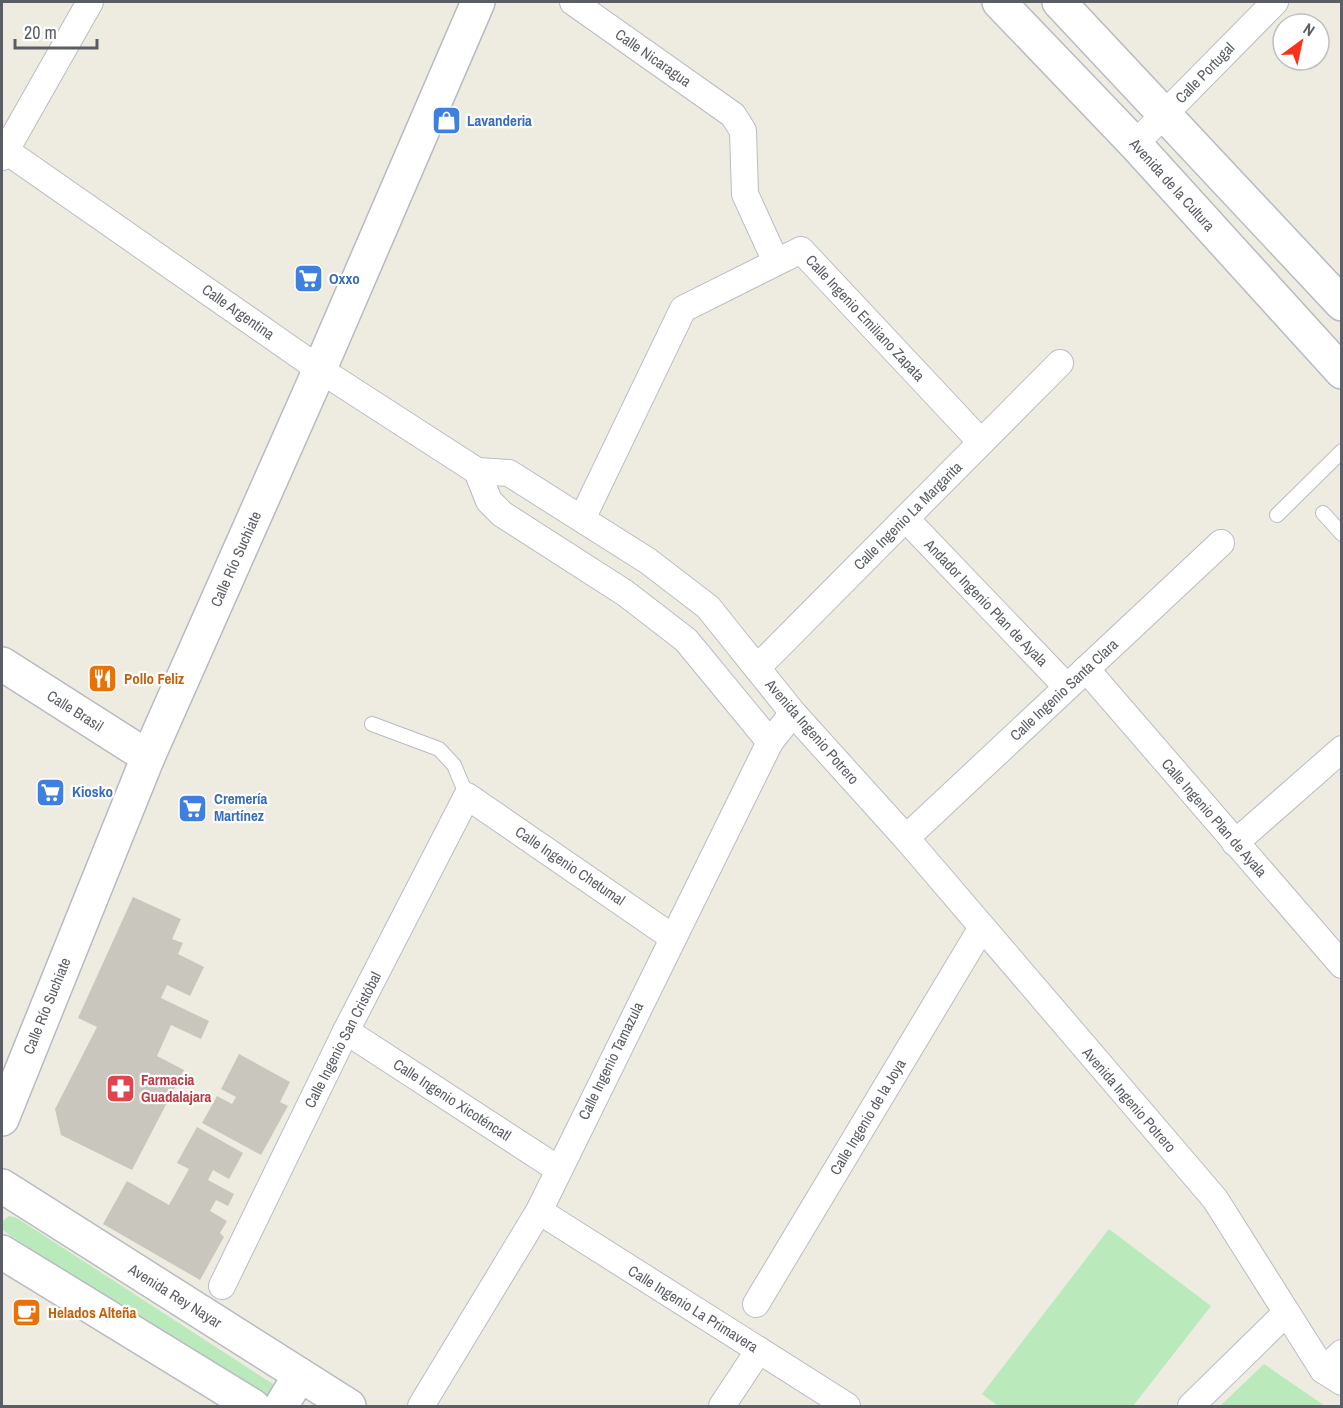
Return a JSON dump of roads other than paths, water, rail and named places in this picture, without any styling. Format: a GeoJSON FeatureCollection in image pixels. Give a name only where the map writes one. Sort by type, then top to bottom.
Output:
{"type":"FeatureCollection","features":[{"type":"Feature","properties":{"kind":"main road","name":"Calle Río Suchiate"},"geometry":{"type":"LineString","coordinates":[[2,1119],[148,757],[478,2]]}},
{"type":"Feature","properties":{"kind":"main road","name":"Avenida de la Cultura"},"geometry":{"type":"LineString","coordinates":[[999,2],[1135,144],[1341,372]]}},
{"type":"Feature","properties":{"kind":"main road"},"geometry":{"type":"LineString","coordinates":[[1059,2],[1341,304]]}},
{"type":"Feature","properties":{"kind":"main road","name":"Calle Brasil"},"geometry":{"type":"LineString","coordinates":[[2,664],[148,757]]}},
{"type":"Feature","properties":{"kind":"main road","name":"Avenida Rey Nayar"},"geometry":{"type":"LineString","coordinates":[[2,1186],[349,1407]]}},
{"type":"Feature","properties":{"kind":"main road"},"geometry":{"type":"LineString","coordinates":[[2,1252],[253,1407]]}},
{"type":"Feature","properties":{"kind":"main road"},"geometry":{"type":"LineString","coordinates":[[281,1407],[300,1375]]}},
{"type":"Feature","properties":{"kind":"street"},"geometry":{"type":"LineString","coordinates":[[3,152],[90,2]]}},
{"type":"Feature","properties":{"kind":"street","name":"Calle Nicaragua"},"geometry":{"type":"LineString","coordinates":[[573,2],[733,115],[743,131],[745,194],[776,262]]}},
{"type":"Feature","properties":{"kind":"street","name":"Calle Portugal"},"geometry":{"type":"LineString","coordinates":[[1135,144],[1275,2]]}},
{"type":"Feature","properties":{"kind":"street","name":"Calle Argentina"},"geometry":{"type":"LineString","coordinates":[[3,152],[319,369],[477,471]]}},
{"type":"Feature","properties":{"kind":"street","name":"Calle Ingenio Emiliano Zapata"},"geometry":{"type":"LineString","coordinates":[[582,519],[683,309],[801,250],[981,442]]}},
{"type":"Feature","properties":{"kind":"street","name":"Calle Ingenio La Margarita"},"geometry":{"type":"LineString","coordinates":[[757,668],[1060,363]]}},
{"type":"Feature","properties":{"kind":"street"},"geometry":{"type":"LineString","coordinates":[[477,471],[489,501],[502,514],[625,593],[686,640],[770,742]]}},
{"type":"Feature","properties":{"kind":"street","name":"Avenida Ingenio Potrero"},"geometry":{"type":"LineString","coordinates":[[477,471],[509,473],[648,561],[708,607],[793,713],[906,838],[981,929],[1215,1199],[1286,1313],[1335,1368]]}},
{"type":"Feature","properties":{"kind":"street","name":"Andador Ingenio Plan de Ayala"},"geometry":{"type":"LineString","coordinates":[[906,519],[1067,687]]}},
{"type":"Feature","properties":{"kind":"street","name":"Calle Ingenio Santa Clara"},"geometry":{"type":"LineString","coordinates":[[906,838],[1221,543]]}},
{"type":"Feature","properties":{"kind":"street","name":"Calle Ingenio Plan de Ayala"},"geometry":{"type":"LineString","coordinates":[[1086,669],[1341,965]]}},
{"type":"Feature","properties":{"kind":"street","name":"Calle Ingenio Tamazula"},"geometry":{"type":"LineString","coordinates":[[422,1407],[539,1211],[770,742],[793,713]]}},
{"type":"Feature","properties":{"kind":"street"},"geometry":{"type":"LineString","coordinates":[[1235,843],[1341,749]]}},
{"type":"Feature","properties":{"kind":"street","name":"Calle Ingenio Chetumal"},"geometry":{"type":"LineString","coordinates":[[467,796],[672,937]]}},
{"type":"Feature","properties":{"kind":"street","name":"Calle Ingenio San Cristóbal"},"geometry":{"type":"LineString","coordinates":[[222,1286],[346,1031],[467,796]]}},
{"type":"Feature","properties":{"kind":"street","name":"Calle Ingenio de la Joya"},"geometry":{"type":"LineString","coordinates":[[756,1304],[981,929]]}},
{"type":"Feature","properties":{"kind":"street","name":"Calle Ingenio Xicoténcatl"},"geometry":{"type":"LineString","coordinates":[[346,1031],[558,1169]]}},
{"type":"Feature","properties":{"kind":"street","name":"Calle Ingenio La Primavera"},"geometry":{"type":"LineString","coordinates":[[539,1211],[847,1407]]}},
{"type":"Feature","properties":{"kind":"street"},"geometry":{"type":"LineString","coordinates":[[1191,1407],[1286,1313]]}},
{"type":"Feature","properties":{"kind":"street"},"geometry":{"type":"LineString","coordinates":[[722,1407],[759,1350]]}},
{"type":"Feature","properties":{"kind":"lane"},"geometry":{"type":"LineString","coordinates":[[1277,515],[1341,451]]}},
{"type":"Feature","properties":{"kind":"lane"},"geometry":{"type":"LineString","coordinates":[[1323,513],[1341,534]]}},
{"type":"Feature","properties":{"kind":"lane"},"geometry":{"type":"LineString","coordinates":[[372,724],[439,749],[454,765],[467,796]]}},
{"type":"Feature","properties":{"kind":"place","name":"Lavanderia"},"geometry":{"type":"Point","coordinates":[446,121]}},
{"type":"Feature","properties":{"kind":"place","name":"Oxxo"},"geometry":{"type":"Point","coordinates":[308,279]}},
{"type":"Feature","properties":{"kind":"place","name":"Pollo Feliz"},"geometry":{"type":"Point","coordinates":[103,679]}},
{"type":"Feature","properties":{"kind":"place","name":"Kiosko"},"geometry":{"type":"Point","coordinates":[51,792]}},
{"type":"Feature","properties":{"kind":"place","name":"Cremería Martínez"},"geometry":{"type":"Point","coordinates":[193,808]}},
{"type":"Feature","properties":{"kind":"place","name":"Farmacia Guadalajara"},"geometry":{"type":"Point","coordinates":[120,1089]}},
{"type":"Feature","properties":{"kind":"place","name":"Helados Alteña"},"geometry":{"type":"Point","coordinates":[27,1313]}}]}
